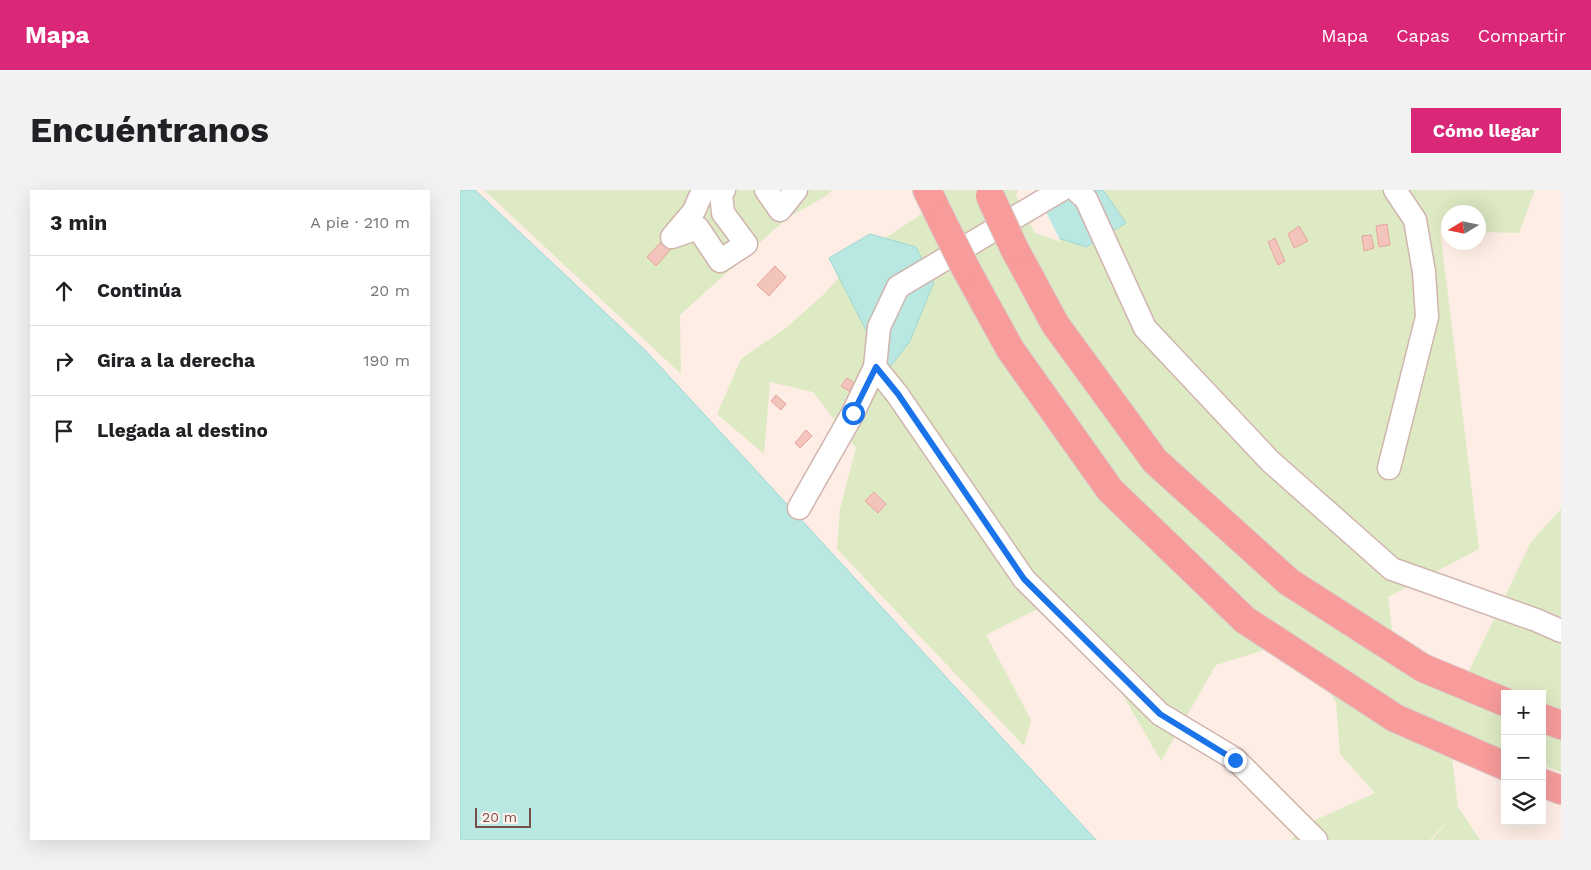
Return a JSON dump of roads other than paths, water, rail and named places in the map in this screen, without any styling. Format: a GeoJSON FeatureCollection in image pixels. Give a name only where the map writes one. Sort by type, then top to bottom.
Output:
{"type":"FeatureCollection","features":[{"type":"Feature","properties":{"kind":"highway"},"geometry":{"type":"LineString","coordinates":[[927,190],[966,269],[1010,349],[1110,490],[1245,620],[1395,718],[1501,764]]}},
{"type":"Feature","properties":{"kind":"highway"},"geometry":{"type":"LineString","coordinates":[[988,193],[1014,248],[1055,324],[1155,461],[1289,582],[1423,668],[1501,700]]}},
{"type":"Feature","properties":{"kind":"highway"},"geometry":{"type":"LineString","coordinates":[[1546,719],[1561,725]]}},
{"type":"Feature","properties":{"kind":"highway"},"geometry":{"type":"LineString","coordinates":[[1546,784],[1561,790]]}},
{"type":"Feature","properties":{"kind":"street"},"geometry":{"type":"LineString","coordinates":[[703,190],[694,210],[672,236],[698,228],[720,261],[746,244],[723,213],[721,193],[724,190]]}},
{"type":"Feature","properties":{"kind":"street"},"geometry":{"type":"LineString","coordinates":[[766,190],[780,210],[796,190]]}},
{"type":"Feature","properties":{"kind":"street"},"geometry":{"type":"LineString","coordinates":[[800,508],[853,413],[876,367],[879,327],[898,287],[1061,190]]}},
{"type":"Feature","properties":{"kind":"street"},"geometry":{"type":"LineString","coordinates":[[1076,190],[1086,199],[1145,328],[1270,462],[1392,570],[1536,620],[1561,631]]}},
{"type":"Feature","properties":{"kind":"street"},"geometry":{"type":"LineString","coordinates":[[1389,468],[1427,318],[1424,272],[1415,220],[1395,190]]}},
{"type":"Feature","properties":{"kind":"street"},"geometry":{"type":"LineString","coordinates":[[876,367],[898,394],[1024,579],[1160,714],[1235,760],[1316,840]]}},
{"type":"Feature","properties":{"kind":"water"},"geometry":{"type":"Polygon","coordinates":[[[460,190],[475,190],[645,350],[1096,840],[460,840],[460,190]]]}},
{"type":"Feature","properties":{"kind":"water"},"geometry":{"type":"Polygon","coordinates":[[[1020,190],[1103,190],[1126,223],[1086,247],[1037,231],[1020,190]]]}},
{"type":"Feature","properties":{"kind":"water"},"geometry":{"type":"Polygon","coordinates":[[[870,234],[916,247],[934,282],[910,341],[887,371],[829,258],[870,234]]]}}]}
